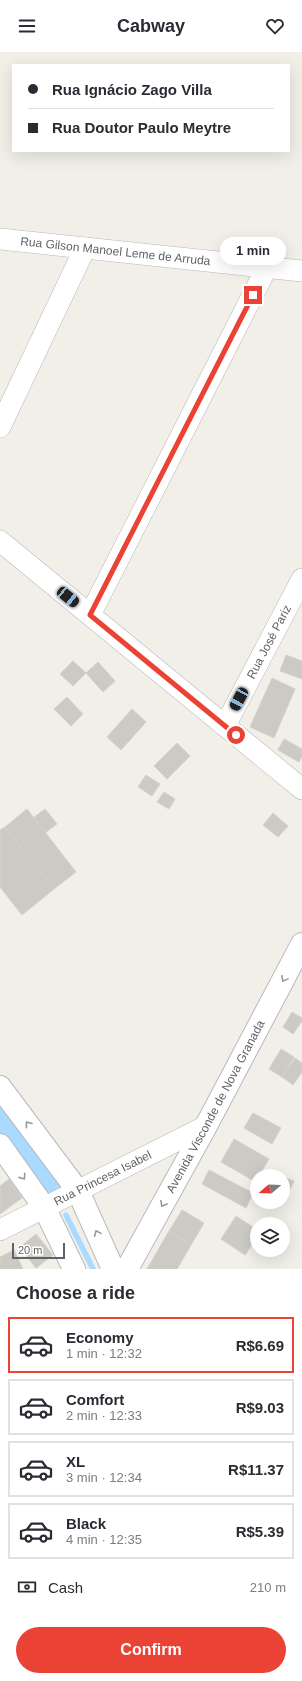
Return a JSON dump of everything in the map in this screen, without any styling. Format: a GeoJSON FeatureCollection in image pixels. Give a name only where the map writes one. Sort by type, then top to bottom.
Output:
{"type":"FeatureCollection","features":[{"type":"Feature","properties":{"kind":"main road","name":"Avenida Visconde de Nova Granada"},"geometry":{"type":"LineString","coordinates":[[127,1269],[206,1126],[302,944]]}},
{"type":"Feature","properties":{"kind":"main road"},"geometry":{"type":"LineString","coordinates":[[0,1087],[78,1191],[113,1269]]}},
{"type":"Feature","properties":{"kind":"main road"},"geometry":{"type":"LineString","coordinates":[[0,1145],[44,1207],[74,1269]]}},
{"type":"Feature","properties":{"kind":"street","name":"Rua Gilson Manoel Leme de Arruda"},"geometry":{"type":"LineString","coordinates":[[0,239],[302,271]]}},
{"type":"Feature","properties":{"kind":"street"},"geometry":{"type":"LineString","coordinates":[[0,427],[85,248]]}},
{"type":"Feature","properties":{"kind":"street"},"geometry":{"type":"LineString","coordinates":[[90,615],[267,268]]}},
{"type":"Feature","properties":{"kind":"street"},"geometry":{"type":"LineString","coordinates":[[0,541],[302,789]]}},
{"type":"Feature","properties":{"kind":"street","name":"Rua José Pariz"},"geometry":{"type":"LineString","coordinates":[[225,726],[302,579]]}},
{"type":"Feature","properties":{"kind":"street","name":"Rua Princesa Isabel"},"geometry":{"type":"LineString","coordinates":[[0,1230],[206,1126]]}},
{"type":"Feature","properties":{"kind":"building"},"geometry":{"type":"Polygon","coordinates":[[[286,655],[302,661],[302,679],[280,671],[286,655]]]}},
{"type":"Feature","properties":{"kind":"building"},"geometry":{"type":"Polygon","coordinates":[[[73,661],[86,673],[73,686],[60,674],[73,661]]]}},
{"type":"Feature","properties":{"kind":"building"},"geometry":{"type":"Polygon","coordinates":[[[98,662],[115,681],[103,692],[86,673],[98,662]]]}},
{"type":"Feature","properties":{"kind":"building"},"geometry":{"type":"Polygon","coordinates":[[[272,678],[295,689],[274,738],[250,727],[272,678]]]}},
{"type":"Feature","properties":{"kind":"building"},"geometry":{"type":"Polygon","coordinates":[[[67,697],[83,714],[71,726],[54,709],[67,697]]]}},
{"type":"Feature","properties":{"kind":"building"},"geometry":{"type":"Polygon","coordinates":[[[132,709],[146,722],[121,750],[107,737],[132,709]]]}},
{"type":"Feature","properties":{"kind":"building"},"geometry":{"type":"Polygon","coordinates":[[[284,739],[302,749],[302,756],[299,762],[278,750],[284,739]]]}},
{"type":"Feature","properties":{"kind":"building"},"geometry":{"type":"Polygon","coordinates":[[[177,743],[190,756],[167,779],[154,766],[177,743]]]}},
{"type":"Feature","properties":{"kind":"building"},"geometry":{"type":"Polygon","coordinates":[[[146,775],[160,784],[152,796],[138,787],[146,775]]]}},
{"type":"Feature","properties":{"kind":"building"},"geometry":{"type":"Polygon","coordinates":[[[164,792],[175,799],[169,809],[157,802],[164,792]]]}},
{"type":"Feature","properties":{"kind":"building"},"geometry":{"type":"Polygon","coordinates":[[[27,809],[76,872],[54,889],[5,827],[27,809]]]}},
{"type":"Feature","properties":{"kind":"building"},"geometry":{"type":"Polygon","coordinates":[[[45,809],[57,824],[45,833],[33,818],[45,809]]]}},
{"type":"Feature","properties":{"kind":"building"},"geometry":{"type":"Polygon","coordinates":[[[273,813],[288,826],[278,837],[263,825],[273,813]]]}},
{"type":"Feature","properties":{"kind":"building"},"geometry":{"type":"Polygon","coordinates":[[[5,827],[54,889],[22,915],[0,887],[0,830],[5,827]]]}},
{"type":"Feature","properties":{"kind":"building"},"geometry":{"type":"Polygon","coordinates":[[[292,1012],[302,1018],[302,1021],[293,1034],[283,1027],[292,1012]]]}},
{"type":"Feature","properties":{"kind":"building"},"geometry":{"type":"Polygon","coordinates":[[[281,1049],[294,1057],[282,1077],[269,1069],[281,1049]]]}},
{"type":"Feature","properties":{"kind":"building"},"geometry":{"type":"Polygon","coordinates":[[[295,1058],[302,1063],[302,1072],[293,1085],[282,1077],[295,1058]]]}},
{"type":"Feature","properties":{"kind":"building"},"geometry":{"type":"Polygon","coordinates":[[[253,1113],[281,1128],[272,1144],[244,1128],[253,1113]]]}},
{"type":"Feature","properties":{"kind":"building"},"geometry":{"type":"Polygon","coordinates":[[[234,1139],[269,1159],[263,1169],[250,1169],[250,1179],[221,1162],[234,1139]]]}},
{"type":"Feature","properties":{"kind":"building"},"geometry":{"type":"Polygon","coordinates":[[[209,1170],[250,1191],[250,1199],[246,1208],[202,1184],[209,1170]]]}},
{"type":"Feature","properties":{"kind":"building"},"geometry":{"type":"Polygon","coordinates":[[[9,1179],[22,1198],[0,1214],[0,1186],[9,1179]]]}},
{"type":"Feature","properties":{"kind":"building"},"geometry":{"type":"Polygon","coordinates":[[[290,1180],[294,1181],[290,1189],[290,1180]]]}},
{"type":"Feature","properties":{"kind":"building"},"geometry":{"type":"Polygon","coordinates":[[[182,1210],[204,1223],[191,1245],[169,1231],[182,1210]]]}},
{"type":"Feature","properties":{"kind":"building"},"geometry":{"type":"Polygon","coordinates":[[[236,1216],[250,1225],[250,1248],[245,1255],[221,1239],[236,1216]]]}},
{"type":"Feature","properties":{"kind":"building"},"geometry":{"type":"Polygon","coordinates":[[[169,1231],[191,1245],[177,1269],[147,1269],[169,1231]]]}},
{"type":"Feature","properties":{"kind":"building"},"geometry":{"type":"Polygon","coordinates":[[[36,1234],[53,1255],[36,1268],[20,1247],[36,1234]]]}},
{"type":"Feature","properties":{"kind":"building"},"geometry":{"type":"Polygon","coordinates":[[[14,1250],[23,1269],[0,1269],[0,1257],[14,1250]]]}},
{"type":"Feature","properties":{"kind":"waterway"},"geometry":{"type":"LineString","coordinates":[[0,1120],[49,1186]]}},
{"type":"Feature","properties":{"kind":"waterway"},"geometry":{"type":"LineString","coordinates":[[66,1215],[93,1269]]}},
{"type":"Feature","properties":{"kind":"route"},"geometry":{"type":"LineString","coordinates":[[236,735],[90,615],[253,295]]}}]}
